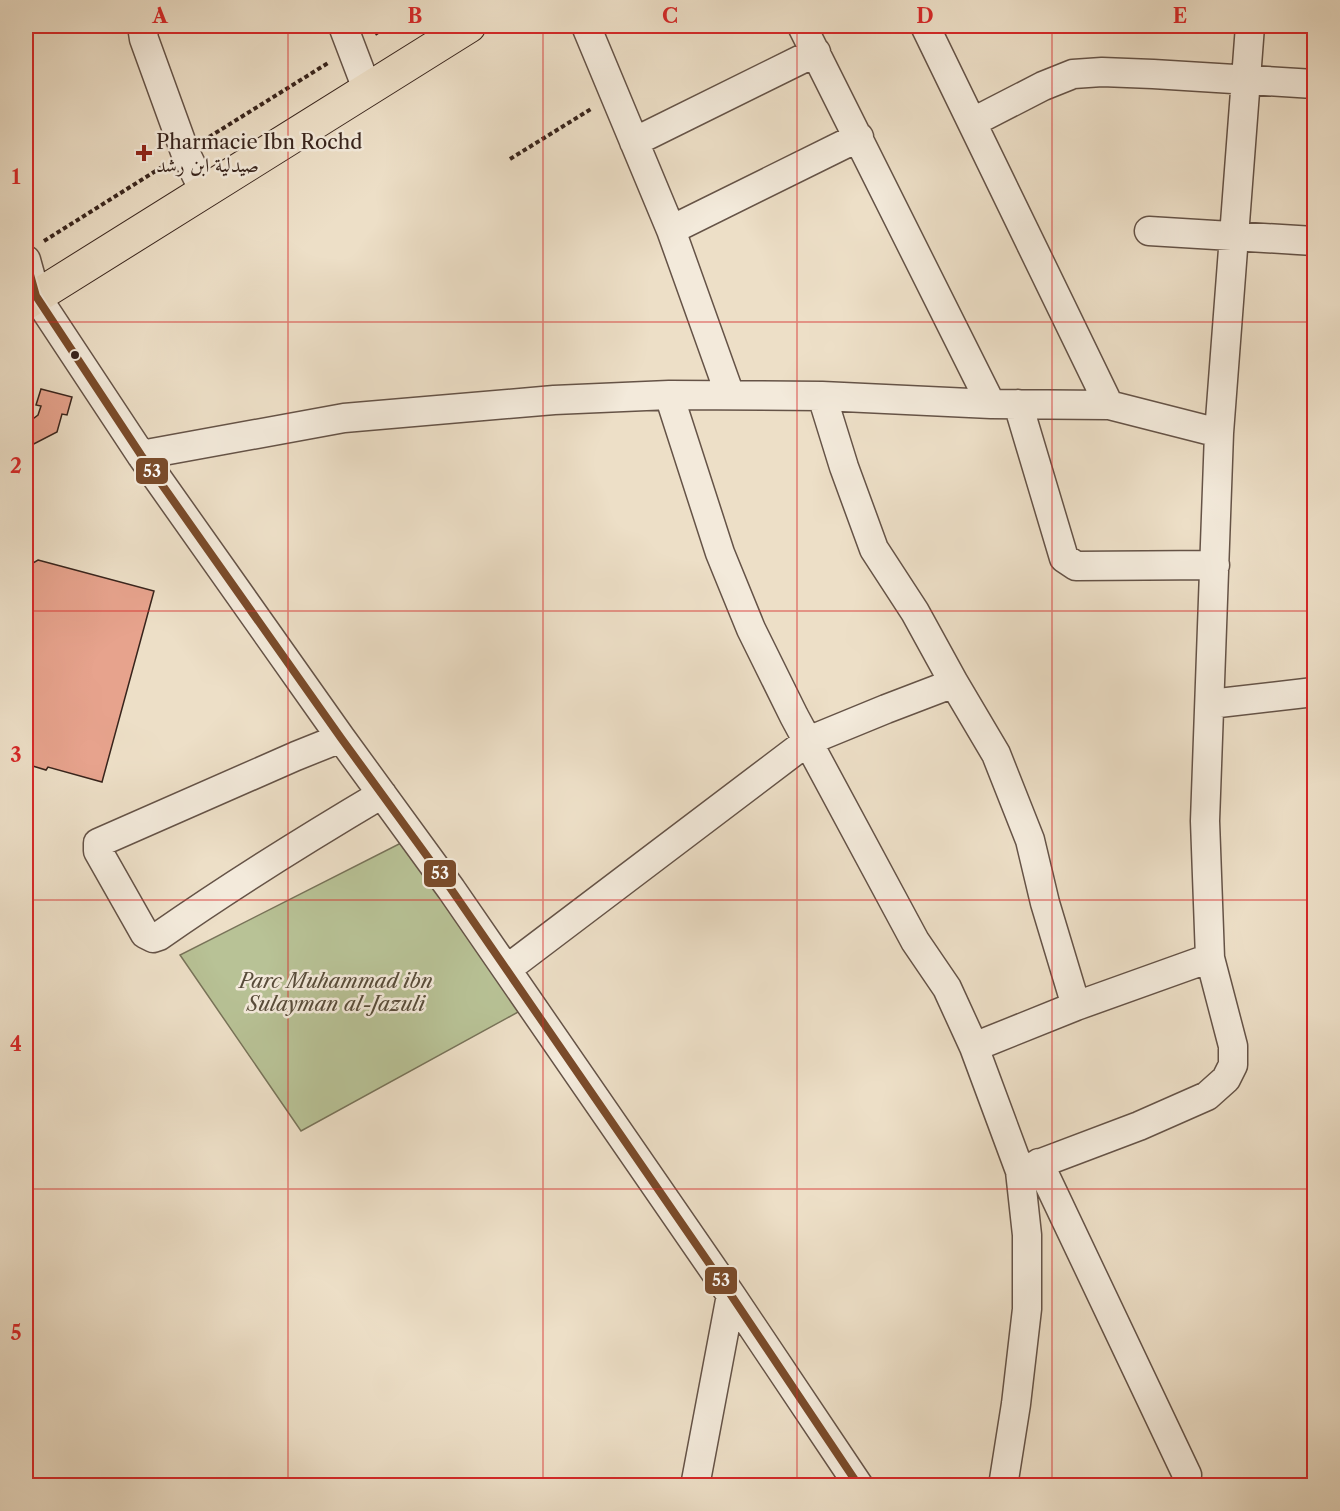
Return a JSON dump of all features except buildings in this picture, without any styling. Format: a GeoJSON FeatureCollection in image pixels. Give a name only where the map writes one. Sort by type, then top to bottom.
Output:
{"type":"FeatureCollection","features":[{"type":"Feature","properties":{"kind":"main road"},"geometry":{"type":"LineString","coordinates":[[31,300],[368,90],[460,28]]}},
{"type":"Feature","properties":{"kind":"street"},"geometry":{"type":"LineString","coordinates":[[142,26],[144,39],[185,152],[204,191]]}},
{"type":"Feature","properties":{"kind":"street"},"geometry":{"type":"LineString","coordinates":[[343,26],[368,90]]}},
{"type":"Feature","properties":{"kind":"street"},"geometry":{"type":"LineString","coordinates":[[586,26],[670,230],[730,395]]}},
{"type":"Feature","properties":{"kind":"street"},"geometry":{"type":"LineString","coordinates":[[802,26],[859,137],[1004,404],[1064,558],[1076,566],[1215,565]]}},
{"type":"Feature","properties":{"kind":"street"},"geometry":{"type":"LineString","coordinates":[[926,26],[1109,405]]}},
{"type":"Feature","properties":{"kind":"street"},"geometry":{"type":"LineString","coordinates":[[1029,1167],[1139,1126],[1207,1096],[1226,1079],[1233,1065],[1233,1046],[1210,958],[1205,821],[1219,433],[1250,26]]}},
{"type":"Feature","properties":{"kind":"street"},"geometry":{"type":"LineString","coordinates":[[634,142],[816,52]]}},
{"type":"Feature","properties":{"kind":"street"},"geometry":{"type":"LineString","coordinates":[[973,122],[1043,86],[1073,74],[1102,72],[1314,84]]}},
{"type":"Feature","properties":{"kind":"street"},"geometry":{"type":"LineString","coordinates":[[670,230],[859,137]]}},
{"type":"Feature","properties":{"kind":"street"},"geometry":{"type":"LineString","coordinates":[[1149,231],[1314,241]]}},
{"type":"Feature","properties":{"kind":"street"},"geometry":{"type":"LineString","coordinates":[[26,260],[31,300],[507,969],[859,1485]]}},
{"type":"Feature","properties":{"kind":"street"},"geometry":{"type":"LineString","coordinates":[[141,456],[344,418],[554,400],[669,395],[822,396],[1004,404],[1109,405],[1219,433]]}},
{"type":"Feature","properties":{"kind":"street"},"geometry":{"type":"LineString","coordinates":[[669,395],[720,553],[751,629],[915,941],[947,988],[1029,1167],[1188,1475]]}},
{"type":"Feature","properties":{"kind":"street"},"geometry":{"type":"LineString","coordinates":[[822,396],[844,467],[874,549],[915,612],[996,754],[1030,840],[1045,903],[1076,1006]]}},
{"type":"Feature","properties":{"kind":"street"},"geometry":{"type":"LineString","coordinates":[[507,969],[808,741],[954,683]]}},
{"type":"Feature","properties":{"kind":"street"},"geometry":{"type":"LineString","coordinates":[[1210,704],[1314,692]]}},
{"type":"Feature","properties":{"kind":"street"},"geometry":{"type":"LineString","coordinates":[[341,738],[98,843],[98,851],[145,934],[153,938],[159,936],[217,896],[382,794]]}},
{"type":"Feature","properties":{"kind":"street"},"geometry":{"type":"LineString","coordinates":[[974,1047],[1076,1006],[1210,958]]}},
{"type":"Feature","properties":{"kind":"street"},"geometry":{"type":"LineString","coordinates":[[1002,1485],[1016,1404],[1027,1309],[1029,1167]]}},
{"type":"Feature","properties":{"kind":"street"},"geometry":{"type":"LineString","coordinates":[[695,1485],[730,1295]]}},
{"type":"Feature","properties":{"kind":"path"},"geometry":{"type":"LineString","coordinates":[[510,159],[614,95]]}},
{"type":"Feature","properties":{"kind":"green space","name":"Parc Muhammad ibn Sulayman al-Jazuli"},"geometry":{"type":"Polygon","coordinates":[[[401,843],[520,1011],[301,1131],[180,955],[401,843]]]}},
{"type":"Feature","properties":{"kind":"transit line","name":"53"},"geometry":{"type":"LineString","coordinates":[[26,260],[36,296],[141,455],[451,889],[731,1295],[859,1486]]}},
{"type":"Feature","properties":{"kind":"place","name":"Pharmacie Ibn Rochd صيدلية ابن رشد"},"geometry":{"type":"Point","coordinates":[144,153]}}]}
